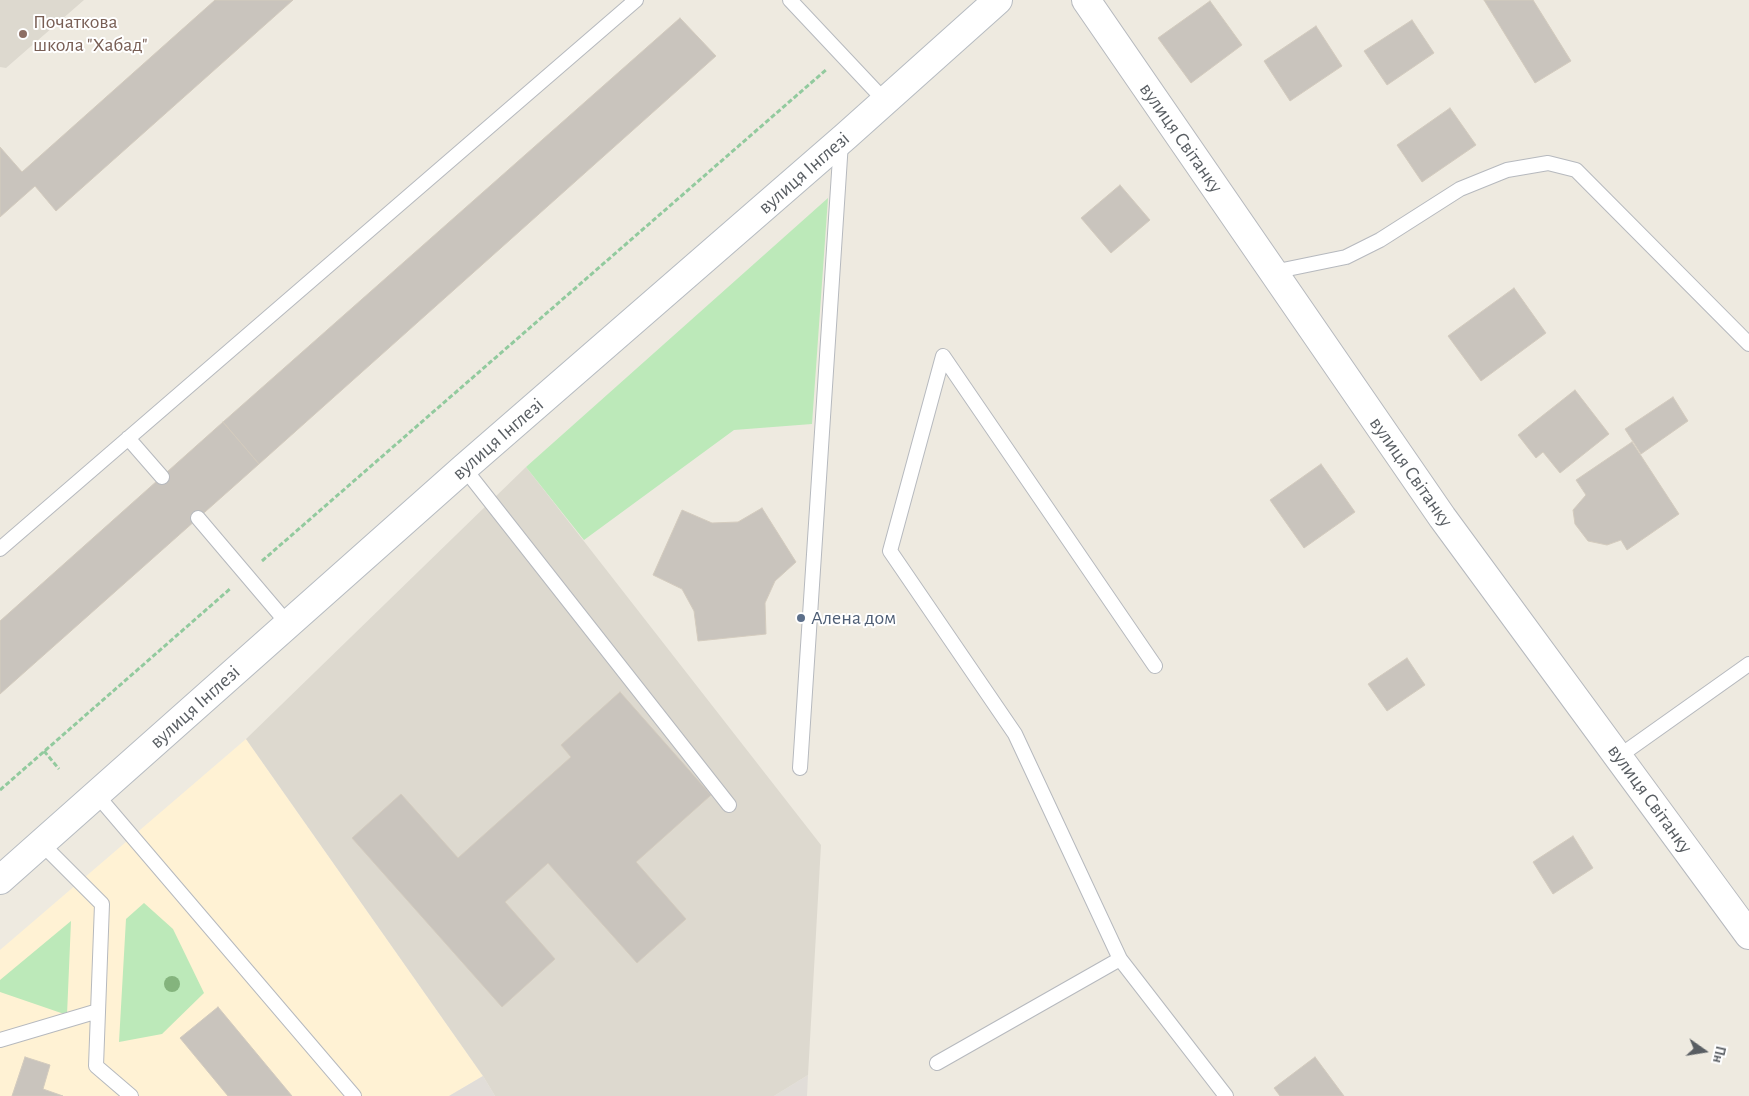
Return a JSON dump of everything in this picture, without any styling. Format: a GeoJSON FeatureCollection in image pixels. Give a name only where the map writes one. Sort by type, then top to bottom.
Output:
{"type":"FeatureCollection","features":[{"type":"Feature","properties":{"kind":"main road","name":"вулиця Інглезі"},"geometry":{"type":"LineString","coordinates":[[0,880],[464,468],[841,141],[998,0]]}},
{"type":"Feature","properties":{"kind":"main road","name":"вулиця Світанку"},"geometry":{"type":"LineString","coordinates":[[1086,0],[1442,517],[1749,935]]}},
{"type":"Feature","properties":{"kind":"lane"},"geometry":{"type":"LineString","coordinates":[[0,549],[636,0]]}},
{"type":"Feature","properties":{"kind":"lane"},"geometry":{"type":"LineString","coordinates":[[790,0],[885,101]]}},
{"type":"Feature","properties":{"kind":"lane"},"geometry":{"type":"LineString","coordinates":[[800,768],[841,141]]}},
{"type":"Feature","properties":{"kind":"lane"},"geometry":{"type":"LineString","coordinates":[[1273,272],[1346,257],[1380,240],[1460,189],[1507,170],[1548,163],[1576,170],[1749,344]]}},
{"type":"Feature","properties":{"kind":"lane"},"geometry":{"type":"LineString","coordinates":[[1155,666],[943,356],[890,551],[1015,734],[1120,959],[1226,1096]]}},
{"type":"Feature","properties":{"kind":"lane"},"geometry":{"type":"LineString","coordinates":[[128,438],[162,477]]}},
{"type":"Feature","properties":{"kind":"lane"},"geometry":{"type":"LineString","coordinates":[[464,468],[729,805]]}},
{"type":"Feature","properties":{"kind":"lane"},"geometry":{"type":"LineString","coordinates":[[198,518],[288,624]]}},
{"type":"Feature","properties":{"kind":"lane"},"geometry":{"type":"LineString","coordinates":[[1618,757],[1749,664]]}},
{"type":"Feature","properties":{"kind":"lane"},"geometry":{"type":"LineString","coordinates":[[96,794],[354,1096]]}},
{"type":"Feature","properties":{"kind":"lane"},"geometry":{"type":"LineString","coordinates":[[41,843],[102,904],[96,1066],[131,1096]]}},
{"type":"Feature","properties":{"kind":"lane"},"geometry":{"type":"LineString","coordinates":[[937,1063],[1120,959]]}},
{"type":"Feature","properties":{"kind":"lane"},"geometry":{"type":"LineString","coordinates":[[0,1040],[98,1011]]}},
{"type":"Feature","properties":{"kind":"path"},"geometry":{"type":"LineString","coordinates":[[0,790],[843,55]]}},
{"type":"Feature","properties":{"kind":"path"},"geometry":{"type":"LineString","coordinates":[[44,751],[59,769]]}},
{"type":"Feature","properties":{"kind":"shaded area","name":"Початкова школа \"Хабад\""},"geometry":{"type":"Polygon","coordinates":[[[0,0],[84,0],[6,68],[0,67],[0,0]]]}},
{"type":"Feature","properties":{"kind":"shaded area"},"geometry":{"type":"Polygon","coordinates":[[[526,467],[821,845],[808,1075],[774,1096],[495,1096],[483,1076],[246,739],[526,467]]]}},
{"type":"Feature","properties":{"kind":"shaded area"},"geometry":{"type":"Polygon","coordinates":[[[246,739],[483,1076],[449,1096],[0,1096],[0,950],[246,739]]]}},
{"type":"Feature","properties":{"kind":"shaded area"},"geometry":{"type":"Polygon","coordinates":[[[808,1075],[807,1096],[774,1096],[808,1075]]]}},
{"type":"Feature","properties":{"kind":"shaded area"},"geometry":{"type":"Polygon","coordinates":[[[483,1076],[495,1096],[449,1096],[483,1076]]]}},
{"type":"Feature","properties":{"kind":"green space"},"geometry":{"type":"Polygon","coordinates":[[[828,198],[812,424],[734,430],[584,540],[526,467],[828,198]]]}},
{"type":"Feature","properties":{"kind":"green space"},"geometry":{"type":"Polygon","coordinates":[[[144,903],[173,929],[204,993],[162,1034],[119,1042],[126,919],[144,903]]]}},
{"type":"Feature","properties":{"kind":"green space"},"geometry":{"type":"Polygon","coordinates":[[[71,921],[67,1015],[0,992],[0,980],[71,921]]]}},
{"type":"Feature","properties":{"kind":"building"},"geometry":{"type":"Polygon","coordinates":[[[215,0],[293,0],[56,211],[35,186],[0,217],[0,147],[22,172],[215,0]]]}},
{"type":"Feature","properties":{"kind":"building"},"geometry":{"type":"Polygon","coordinates":[[[1484,0],[1533,0],[1571,61],[1535,83],[1484,0]]]}},
{"type":"Feature","properties":{"kind":"building"},"geometry":{"type":"Polygon","coordinates":[[[1210,1],[1242,45],[1191,83],[1158,38],[1210,1]]]}},
{"type":"Feature","properties":{"kind":"building"},"geometry":{"type":"Polygon","coordinates":[[[680,18],[716,56],[259,464],[223,422],[680,18]]]}},
{"type":"Feature","properties":{"kind":"building"},"geometry":{"type":"Polygon","coordinates":[[[1412,20],[1434,53],[1387,85],[1364,51],[1412,20]]]}},
{"type":"Feature","properties":{"kind":"building"},"geometry":{"type":"Polygon","coordinates":[[[1316,26],[1342,66],[1290,101],[1264,61],[1316,26]]]}},
{"type":"Feature","properties":{"kind":"building"},"geometry":{"type":"Polygon","coordinates":[[[1450,108],[1476,145],[1422,182],[1397,145],[1450,108]]]}},
{"type":"Feature","properties":{"kind":"building"},"geometry":{"type":"Polygon","coordinates":[[[1120,185],[1150,220],[1111,253],[1081,218],[1120,185]]]}},
{"type":"Feature","properties":{"kind":"building"},"geometry":{"type":"Polygon","coordinates":[[[1514,288],[1546,333],[1481,381],[1448,336],[1514,288]]]}},
{"type":"Feature","properties":{"kind":"building"},"geometry":{"type":"Polygon","coordinates":[[[1575,390],[1609,434],[1560,473],[1543,452],[1536,458],[1518,435],[1575,390]]]}},
{"type":"Feature","properties":{"kind":"building"},"geometry":{"type":"Polygon","coordinates":[[[1673,397],[1688,421],[1641,454],[1625,429],[1673,397]]]}},
{"type":"Feature","properties":{"kind":"building"},"geometry":{"type":"Polygon","coordinates":[[[223,422],[259,464],[0,694],[0,621],[223,422]]]}},
{"type":"Feature","properties":{"kind":"building"},"geometry":{"type":"Polygon","coordinates":[[[1632,442],[1679,514],[1627,550],[1621,540],[1607,545],[1588,541],[1575,524],[1573,510],[1586,495],[1576,480],[1632,442]]]}},
{"type":"Feature","properties":{"kind":"building"},"geometry":{"type":"Polygon","coordinates":[[[1321,464],[1355,512],[1304,548],[1270,500],[1321,464]]]}},
{"type":"Feature","properties":{"kind":"building"},"geometry":{"type":"Polygon","coordinates":[[[762,508],[796,562],[775,581],[765,603],[766,634],[698,641],[694,611],[682,589],[653,575],[682,510],[712,523],[738,522],[762,508]]]}},
{"type":"Feature","properties":{"kind":"building"},"geometry":{"type":"Polygon","coordinates":[[[1407,658],[1425,685],[1387,711],[1368,684],[1407,658]]]}},
{"type":"Feature","properties":{"kind":"building"},"geometry":{"type":"Polygon","coordinates":[[[620,692],[711,795],[636,862],[686,919],[637,963],[548,863],[505,902],[555,959],[502,1007],[352,838],[401,794],[458,858],[571,757],[561,745],[620,692]]]}},
{"type":"Feature","properties":{"kind":"building"},"geometry":{"type":"Polygon","coordinates":[[[1573,836],[1593,868],[1553,894],[1533,862],[1573,836]]]}},
{"type":"Feature","properties":{"kind":"building"},"geometry":{"type":"Polygon","coordinates":[[[218,1007],[292,1096],[228,1096],[180,1038],[218,1007]]]}},
{"type":"Feature","properties":{"kind":"building"},"geometry":{"type":"Polygon","coordinates":[[[25,1057],[50,1065],[43,1089],[63,1096],[12,1096],[25,1057]]]}},
{"type":"Feature","properties":{"kind":"building"},"geometry":{"type":"Polygon","coordinates":[[[1315,1057],[1344,1096],[1280,1096],[1274,1088],[1315,1057]]]}},
{"type":"Feature","properties":{"kind":"place","name":"Початкова школа \"Хабад\""},"geometry":{"type":"Point","coordinates":[23,34]}},
{"type":"Feature","properties":{"kind":"place","name":"Алена дом"},"geometry":{"type":"Point","coordinates":[801,618]}}]}
